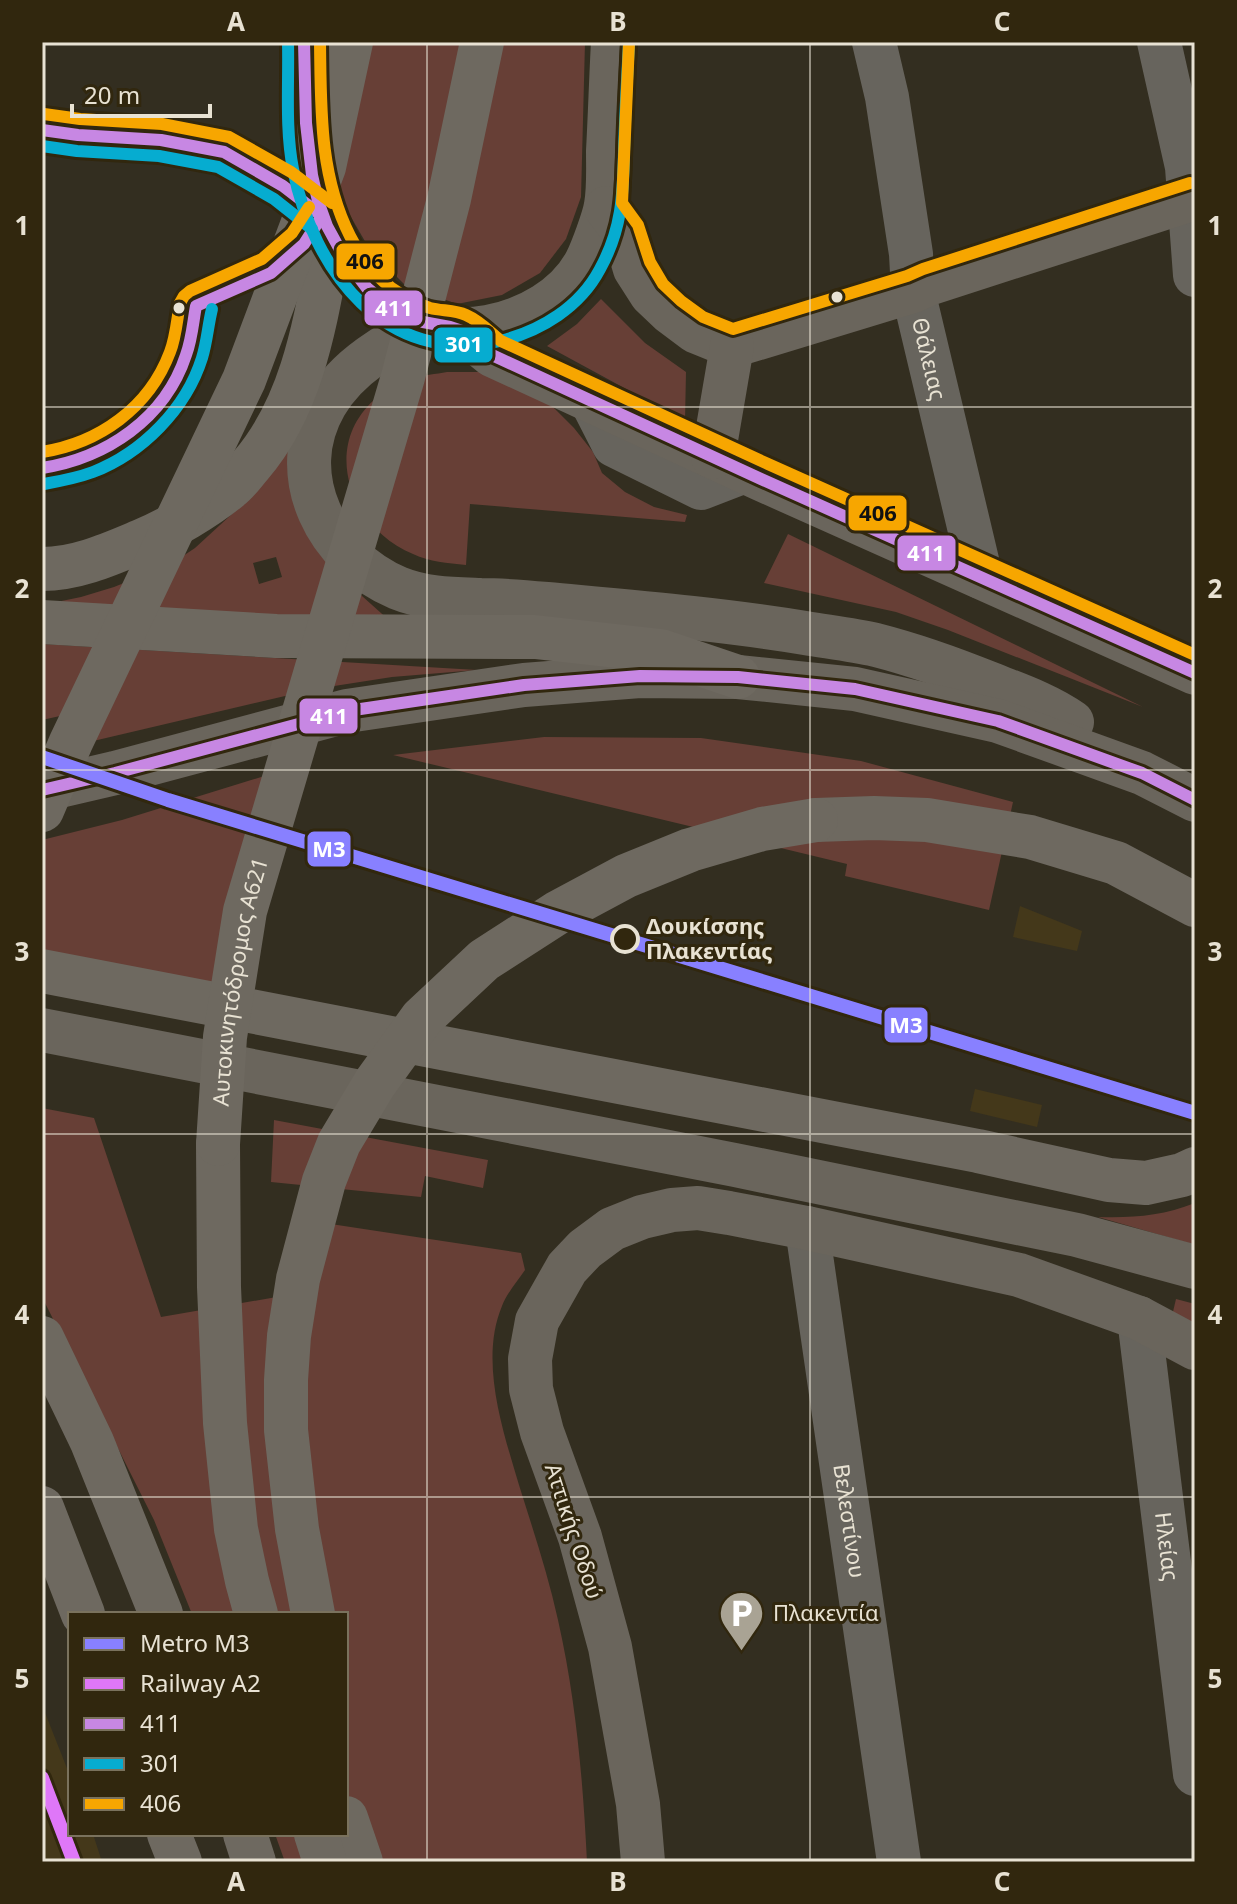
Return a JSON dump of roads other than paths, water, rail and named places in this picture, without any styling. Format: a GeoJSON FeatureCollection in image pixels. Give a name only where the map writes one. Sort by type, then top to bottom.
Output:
{"type":"FeatureCollection","features":[{"type":"Feature","properties":{"kind":"highway"},"geometry":{"type":"LineString","coordinates":[[42,810],[71,742],[244,380],[324,167],[351,42]]}},
{"type":"Feature","properties":{"kind":"highway","name":"Αυτοκινητόδρομος Α621"},"geometry":{"type":"LineString","coordinates":[[255,1612],[236,1529],[225,1423],[219,1287],[218,1144],[225,1037],[245,911],[403,377],[449,199],[482,42]]}},
{"type":"Feature","properties":{"kind":"highway"},"geometry":{"type":"LineString","coordinates":[[42,569],[94,560],[168,530],[232,487],[265,446],[296,388],[307,354],[331,238]]}},
{"type":"Feature","properties":{"kind":"highway"},"geometry":{"type":"LineString","coordinates":[[42,622],[276,636],[535,637],[661,651],[738,677]]}},
{"type":"Feature","properties":{"kind":"highway"},"geometry":{"type":"LineString","coordinates":[[313,1612],[295,1516],[286,1430],[289,1336],[298,1279],[324,1181],[339,1143],[375,1083],[422,1018],[484,960],[557,913],[626,876],[690,850],[762,829],[816,820],[927,820],[1030,837],[1116,863],[1179,895],[1195,916]]}},
{"type":"Feature","properties":{"kind":"highway"},"geometry":{"type":"LineString","coordinates":[[42,971],[978,1151],[1109,1180],[1146,1183],[1195,1169]]}},
{"type":"Feature","properties":{"kind":"highway"},"geometry":{"type":"LineString","coordinates":[[42,1338],[92,1442],[160,1612]]}},
{"type":"Feature","properties":{"kind":"highway"},"geometry":{"type":"LineString","coordinates":[[42,1508],[82,1612]]}},
{"type":"Feature","properties":{"kind":"highway"},"geometry":{"type":"LineString","coordinates":[[348,1824],[361,1862]]}},
{"type":"Feature","properties":{"kind":"highway"},"geometry":{"type":"LineString","coordinates":[[170,1836],[180,1862]]}},
{"type":"Feature","properties":{"kind":"highway"},"geometry":{"type":"LineString","coordinates":[[246,1836],[254,1862]]}},
{"type":"Feature","properties":{"kind":"highway"},"geometry":{"type":"LineString","coordinates":[[317,1836],[325,1862]]}},
{"type":"Feature","properties":{"kind":"main road"},"geometry":{"type":"LineString","coordinates":[[304,42],[309,165],[331,238],[353,273],[385,304],[402,314],[444,326],[482,328],[505,324],[547,304],[585,264],[606,208],[613,42]]}},
{"type":"Feature","properties":{"kind":"main road"},"geometry":{"type":"LineString","coordinates":[[606,208],[624,232],[635,269],[651,294],[695,331],[732,346],[913,291],[1192,199]]}},
{"type":"Feature","properties":{"kind":"main road"},"geometry":{"type":"LineString","coordinates":[[1142,773],[1056,711],[954,669],[874,645],[739,622],[515,601],[424,597],[399,588],[373,576],[352,559],[324,525],[313,499],[311,448],[326,404],[344,381],[394,340],[444,326],[492,355],[1195,673]]}},
{"type":"Feature","properties":{"kind":"main road"},"geometry":{"type":"LineString","coordinates":[[729,464],[732,346]]}},
{"type":"Feature","properties":{"kind":"main road"},"geometry":{"type":"LineString","coordinates":[[42,790],[347,711],[524,685],[640,676],[738,677],[855,689],[998,721],[1142,773],[1195,800]]}},
{"type":"Feature","properties":{"kind":"main road"},"geometry":{"type":"LineString","coordinates":[[42,1030],[1077,1235],[1195,1267]]}},
{"type":"Feature","properties":{"kind":"main road","name":"Αττικής Οδού"},"geometry":{"type":"LineString","coordinates":[[643,1862],[638,1804],[610,1647],[580,1537],[542,1432],[531,1389],[530,1359],[537,1321],[567,1268],[585,1249],[612,1229],[642,1217],[698,1208],[807,1228]]}},
{"type":"Feature","properties":{"kind":"main road"},"geometry":{"type":"LineString","coordinates":[[807,1228],[1019,1275],[1139,1318],[1195,1348]]}},
{"type":"Feature","properties":{"kind":"street","name":"Θάλειας"},"geometry":{"type":"LineString","coordinates":[[874,42],[887,97],[911,254],[913,291],[981,577]]}},
{"type":"Feature","properties":{"kind":"street"},"geometry":{"type":"LineString","coordinates":[[1159,42],[1192,199],[1195,275]]}},
{"type":"Feature","properties":{"kind":"street","name":"Βελεστίνου"},"geometry":{"type":"LineString","coordinates":[[807,1228],[899,1862]]}},
{"type":"Feature","properties":{"kind":"street","name":"Ηλείας"},"geometry":{"type":"LineString","coordinates":[[1139,1318],[1195,1774]]}},
{"type":"Feature","properties":{"kind":"metro line","name":"Μ3"},"geometry":{"type":"LineString","coordinates":[[42,757],[168,800],[1195,1113]]}},
{"type":"Feature","properties":{"kind":"rail line","name":"A2"},"geometry":{"type":"LineString","coordinates":[[42,1778],[74,1862]]}},
{"type":"Feature","properties":{"kind":"place","name":"Δουκίσσης Πλακεντίας"},"geometry":{"type":"Point","coordinates":[625,939]}},
{"type":"Feature","properties":{"kind":"place","name":"Πλακεντία"},"geometry":{"type":"Point","coordinates":[742,1652]}}]}
